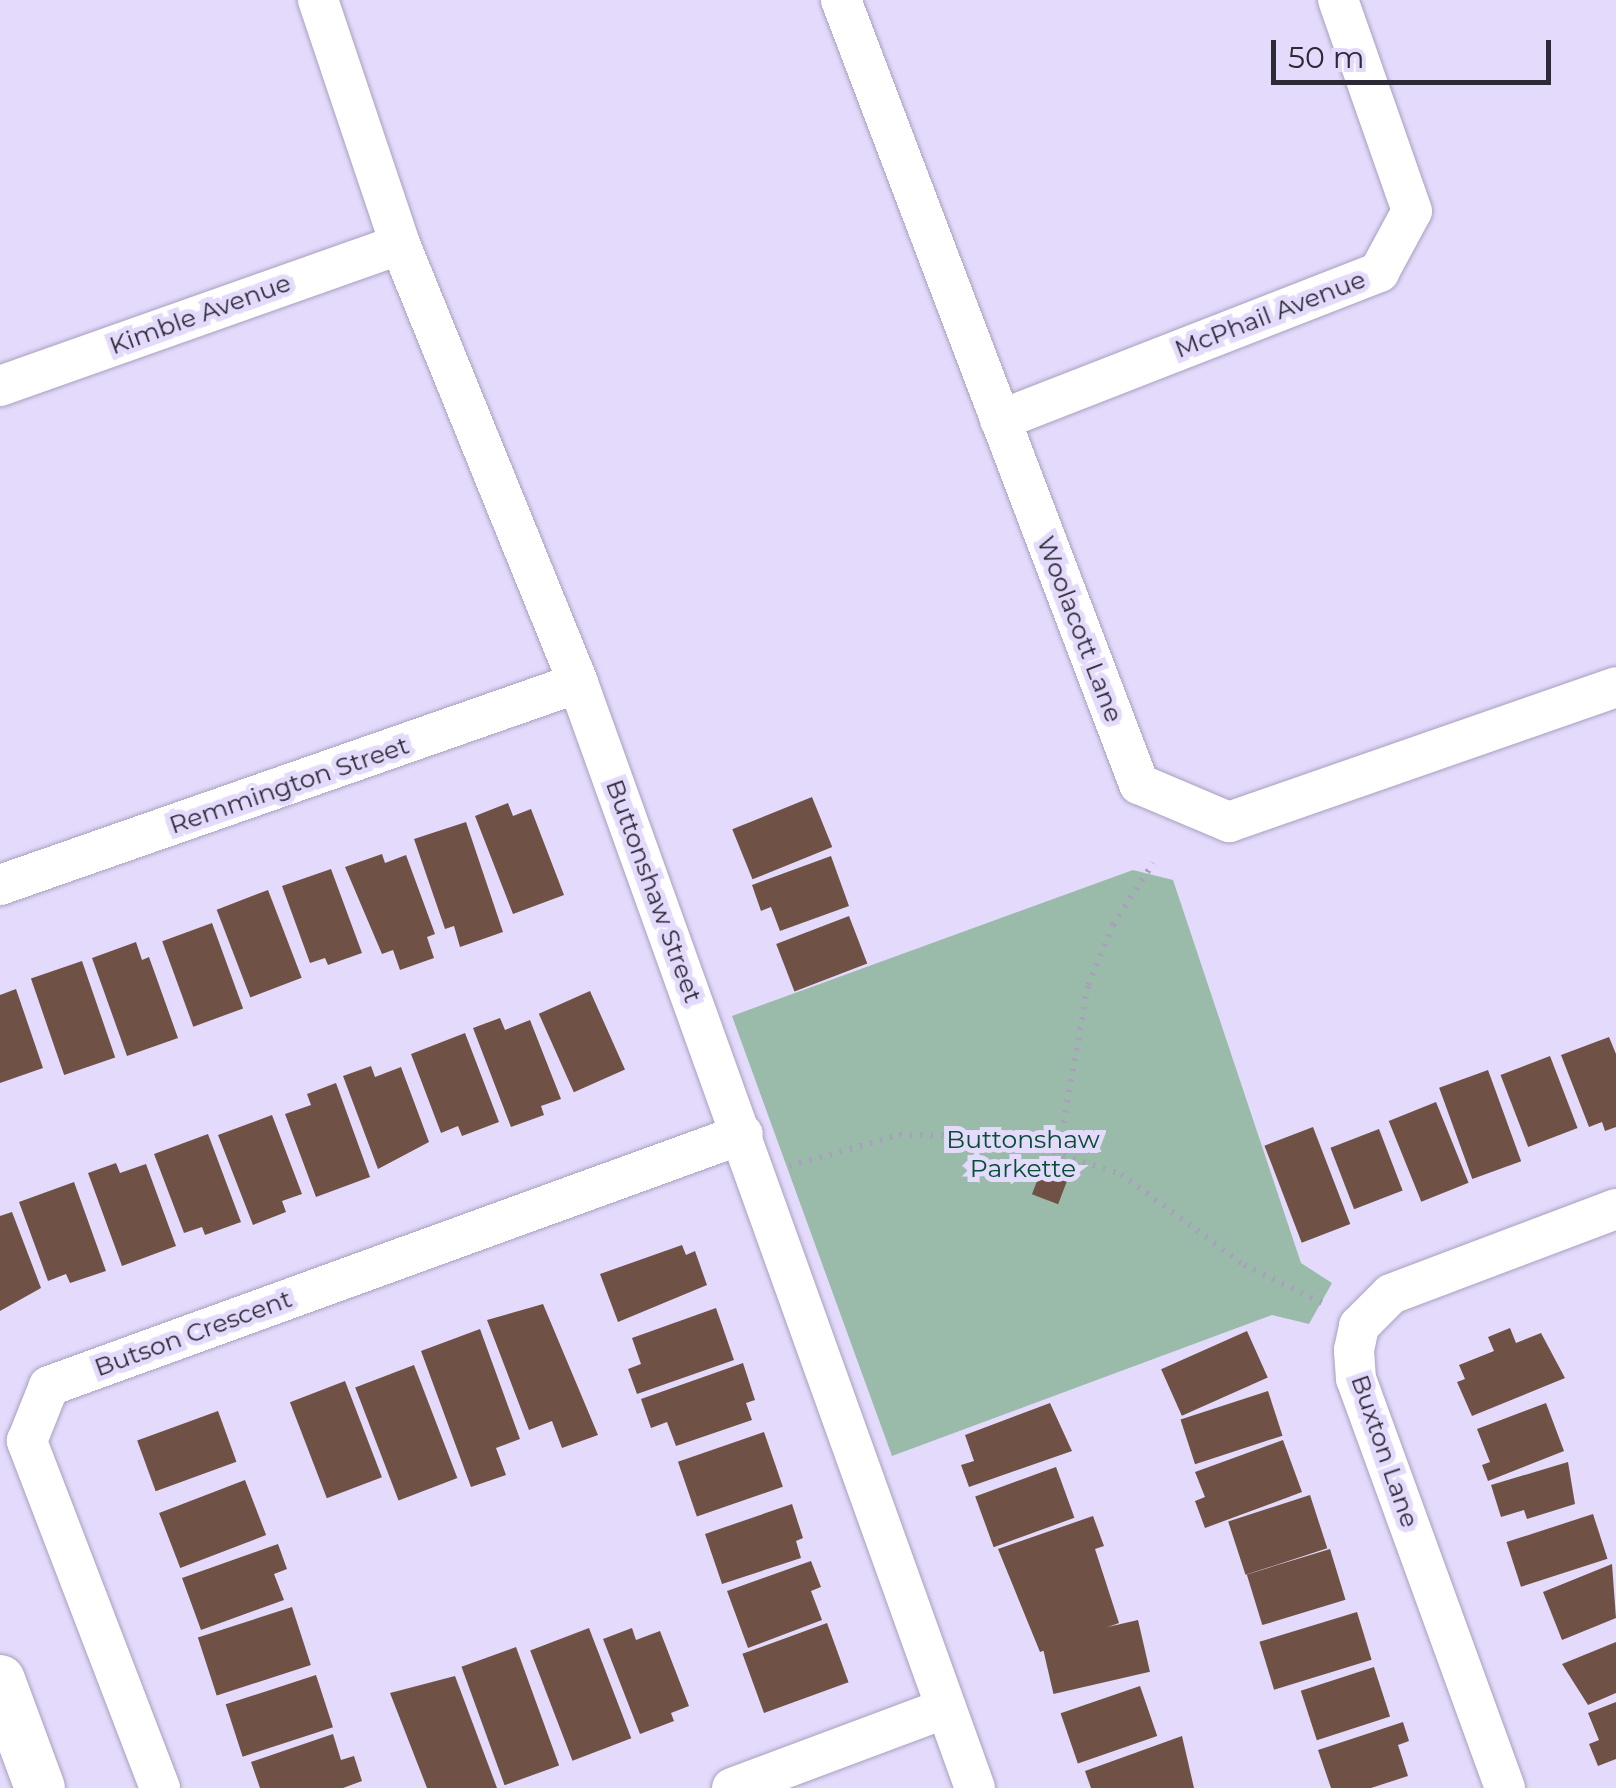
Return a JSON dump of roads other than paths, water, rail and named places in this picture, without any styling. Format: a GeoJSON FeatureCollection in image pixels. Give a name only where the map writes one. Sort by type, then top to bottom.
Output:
{"type":"FeatureCollection","features":[{"type":"Feature","properties":{"kind":"street","name":"Buttonshaw Street"},"geometry":{"type":"LineString","coordinates":[[318,0],[400,244],[578,683],[975,1788]]}},
{"type":"Feature","properties":{"kind":"street","name":"Woolacott Lane"},"geometry":{"type":"LineString","coordinates":[[842,0],[1139,784],[1229,822],[1616,687]]}},
{"type":"Feature","properties":{"kind":"street","name":"McPhail Avenue"},"geometry":{"type":"LineString","coordinates":[[1000,420],[1379,272],[1412,211],[1338,0]]}},
{"type":"Feature","properties":{"kind":"street","name":"Kimble Avenue"},"geometry":{"type":"LineString","coordinates":[[0,386],[400,244]]}},
{"type":"Feature","properties":{"kind":"street","name":"Remmington Street"},"geometry":{"type":"LineString","coordinates":[[0,885],[578,683]]}},
{"type":"Feature","properties":{"kind":"street","name":"Butson Crescent"},"geometry":{"type":"LineString","coordinates":[[160,1788],[27,1442],[49,1386],[743,1134]]}},
{"type":"Feature","properties":{"kind":"street","name":"Buxton Lane"},"geometry":{"type":"LineString","coordinates":[[1505,1788],[1356,1378],[1354,1350],[1359,1326],[1392,1294],[1616,1209]]}},
{"type":"Feature","properties":{"kind":"street"},"geometry":{"type":"LineString","coordinates":[[0,1680],[40,1788]]}},
{"type":"Feature","properties":{"kind":"street"},"geometry":{"type":"LineString","coordinates":[[732,1788],[944,1709]]}},
{"type":"Feature","properties":{"kind":"park label","name":"Buttonshaw Parkette"},"geometry":{"type":"Point","coordinates":[1023,1154]}}]}
